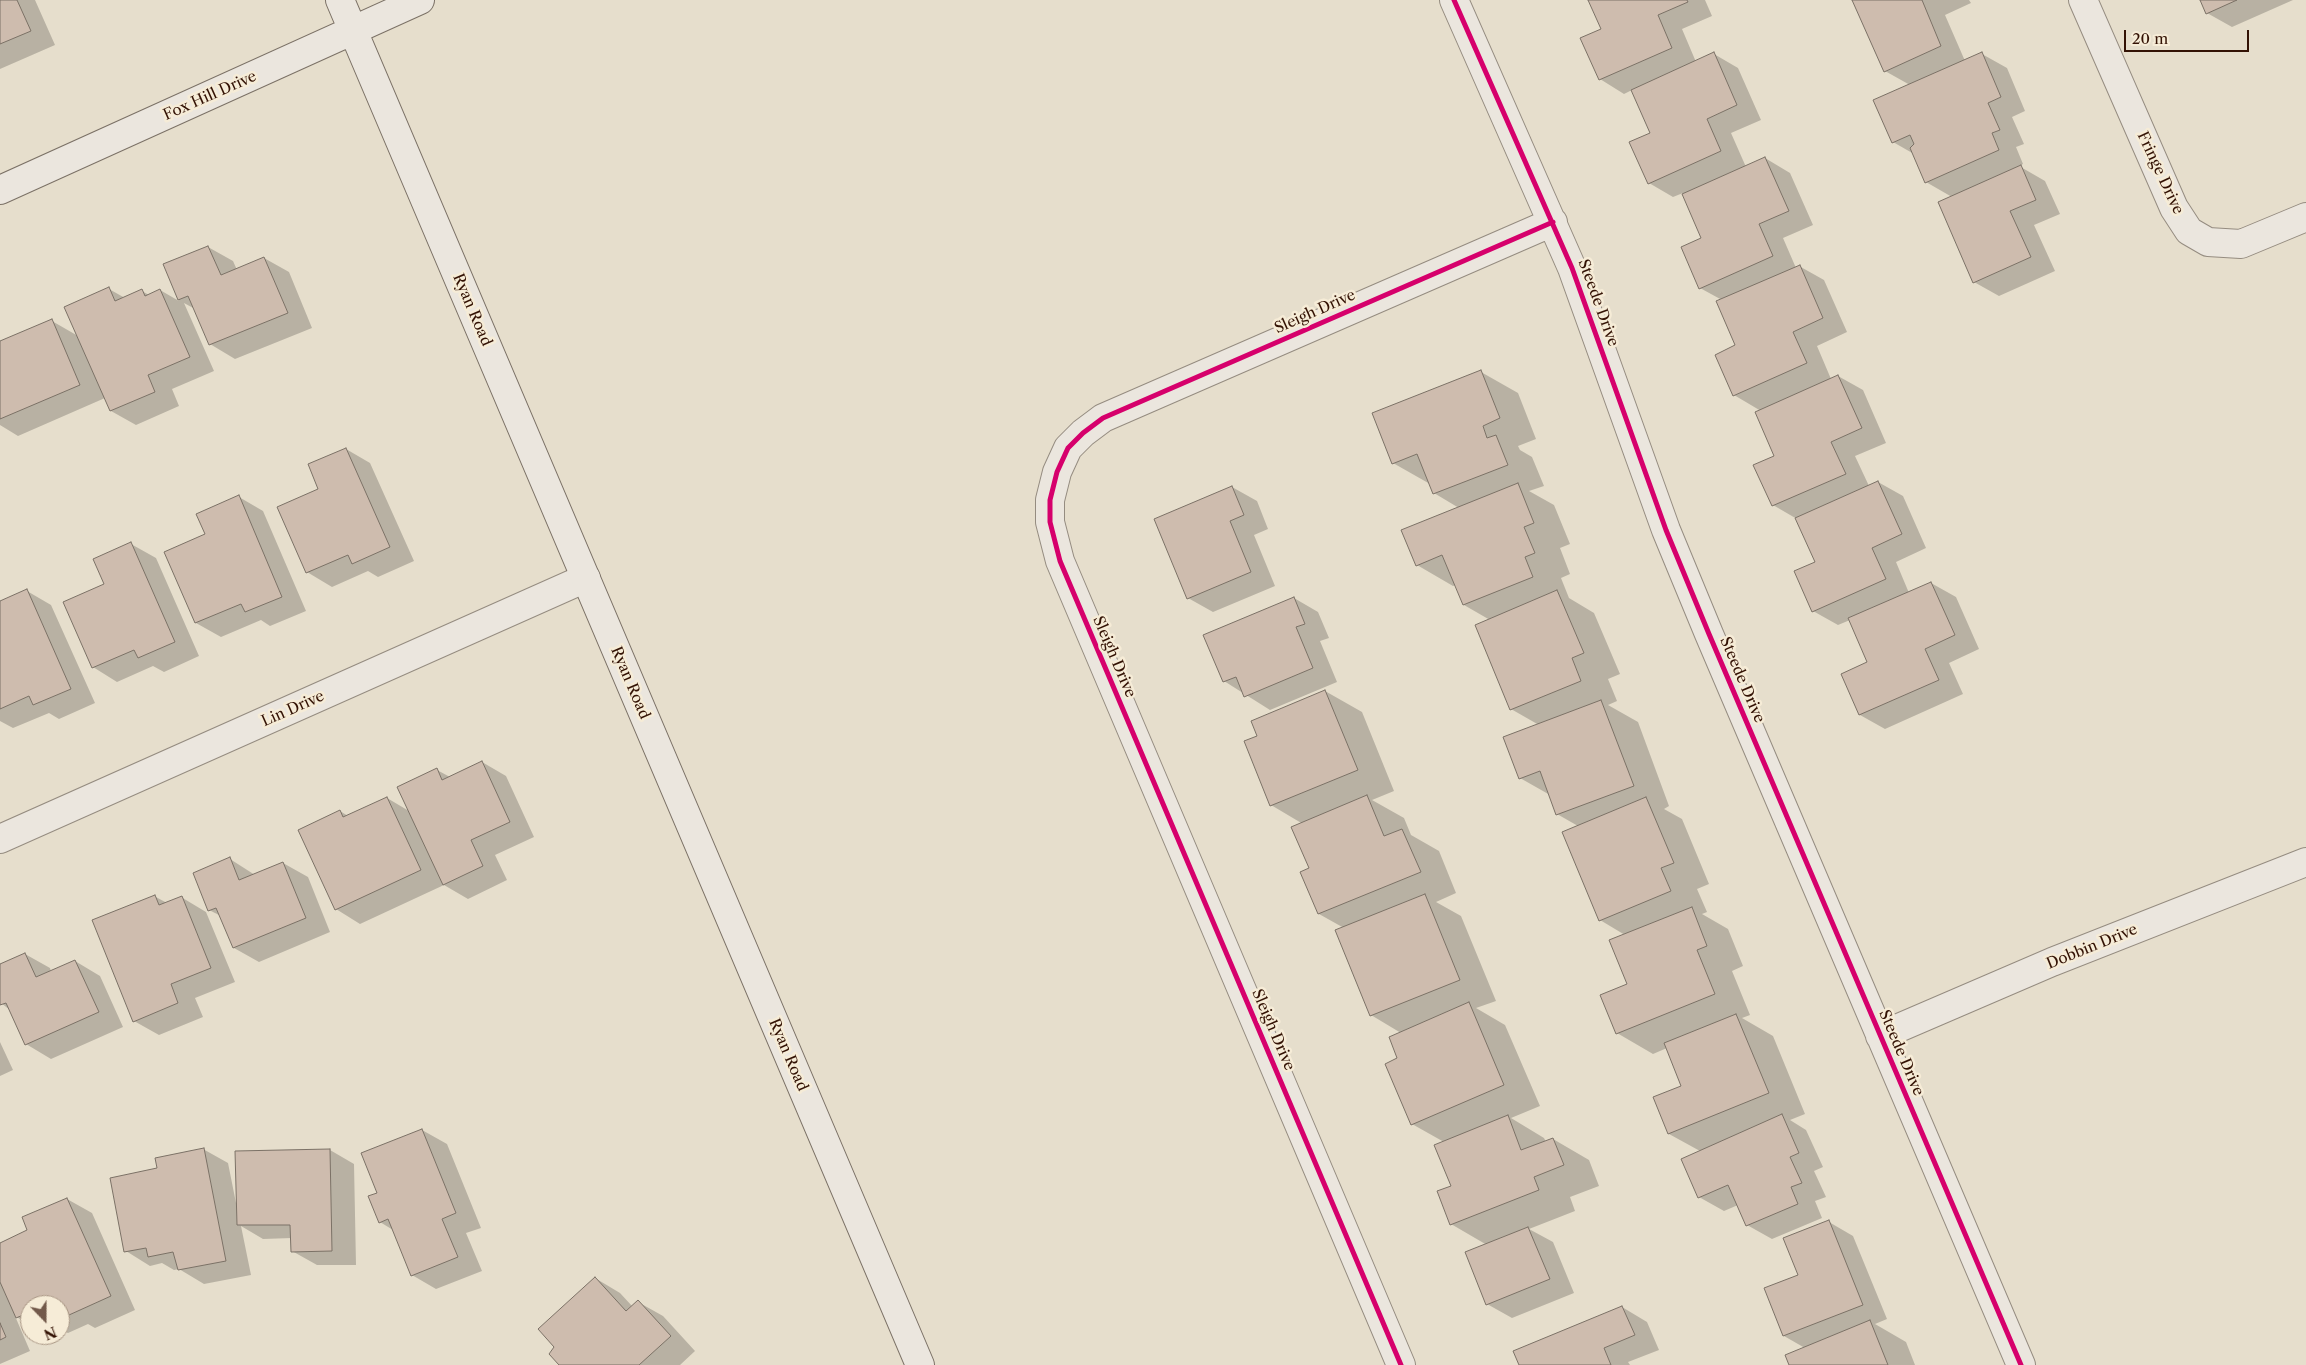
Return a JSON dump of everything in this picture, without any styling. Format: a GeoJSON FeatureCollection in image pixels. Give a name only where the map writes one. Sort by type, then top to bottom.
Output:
{"type":"FeatureCollection","features":[{"type":"Feature","properties":{"kind":"street","name":"Ryan Road"},"geometry":{"type":"LineString","coordinates":[[340,0],[920,1365]]}},
{"type":"Feature","properties":{"kind":"street","name":"Fox Hill Drive"},"geometry":{"type":"LineString","coordinates":[[0,190],[420,0]]}},
{"type":"Feature","properties":{"kind":"street","name":"Steede Drive"},"geometry":{"type":"LineString","coordinates":[[1454,0],[1553,222],[1590,314],[1670,539],[2021,1365]]}},
{"type":"Feature","properties":{"kind":"street","name":"Fringe Drive"},"geometry":{"type":"LineString","coordinates":[[2083,0],[2174,208],[2188,231],[2208,242],[2241,244],[2306,217]]}},
{"type":"Feature","properties":{"kind":"street","name":"Sleigh Drive"},"geometry":{"type":"LineString","coordinates":[[1401,1365],[1060,561],[1050,522],[1050,500],[1057,472],[1068,448],[1083,433],[1104,418],[1553,222]]}},
{"type":"Feature","properties":{"kind":"street","name":"Lin Drive"},"geometry":{"type":"LineString","coordinates":[[0,839],[586,578]]}},
{"type":"Feature","properties":{"kind":"street","name":"Dobbin Drive"},"geometry":{"type":"LineString","coordinates":[[1880,1036],[2052,962],[2306,862]]}},
{"type":"Feature","properties":{"kind":"building"},"geometry":{"type":"Polygon","coordinates":[[[0,0],[17,0],[31,31],[0,44],[0,0]]]}},
{"type":"Feature","properties":{"kind":"building"},"geometry":{"type":"Polygon","coordinates":[[[1588,0],[1687,0],[1688,2],[1658,15],[1672,48],[1599,80],[1580,38],[1601,29],[1588,0]]]}},
{"type":"Feature","properties":{"kind":"building"},"geometry":{"type":"Polygon","coordinates":[[[1852,0],[1922,0],[1941,46],[1884,72],[1852,0]]]}},
{"type":"Feature","properties":{"kind":"building"},"geometry":{"type":"Polygon","coordinates":[[[2200,0],[2237,0],[2206,14],[2200,0]]]}},
{"type":"Feature","properties":{"kind":"building"},"geometry":{"type":"Polygon","coordinates":[[[1714,52],[1737,105],[1707,119],[1721,151],[1648,184],[1629,142],[1650,133],[1631,90],[1714,52]]]}},
{"type":"Feature","properties":{"kind":"building"},"geometry":{"type":"Polygon","coordinates":[[[1982,52],[2001,97],[1988,103],[2000,130],[1992,133],[1999,150],[1925,183],[1910,148],[1914,144],[1910,135],[1892,143],[1873,100],[1982,52]]]}},
{"type":"Feature","properties":{"kind":"building"},"geometry":{"type":"Polygon","coordinates":[[[1765,157],[1789,211],[1759,224],[1773,256],[1699,289],[1681,247],[1701,238],[1682,194],[1765,157]]]}},
{"type":"Feature","properties":{"kind":"building"},"geometry":{"type":"Polygon","coordinates":[[[2021,165],[2036,200],[2010,211],[2031,257],[1973,283],[1938,202],[2021,165]]]}},
{"type":"Feature","properties":{"kind":"building"},"geometry":{"type":"Polygon","coordinates":[[[208,246],[221,275],[264,257],[288,313],[209,345],[188,296],[178,300],[163,264],[208,246]]]}},
{"type":"Feature","properties":{"kind":"building"},"geometry":{"type":"Polygon","coordinates":[[[1800,265],[1823,318],[1793,332],[1807,363],[1733,396],[1715,355],[1735,345],[1716,301],[1800,265]]]}},
{"type":"Feature","properties":{"kind":"building"},"geometry":{"type":"Polygon","coordinates":[[[109,287],[115,301],[142,289],[145,296],[160,289],[190,357],[148,375],[155,392],[110,411],[64,307],[109,287]]]}},
{"type":"Feature","properties":{"kind":"building"},"geometry":{"type":"Polygon","coordinates":[[[52,319],[80,385],[0,419],[0,341],[52,319]]]}},
{"type":"Feature","properties":{"kind":"building"},"geometry":{"type":"Polygon","coordinates":[[[1481,370],[1500,418],[1483,426],[1487,438],[1496,435],[1508,465],[1433,494],[1417,454],[1392,464],[1372,413],[1481,370]]]}},
{"type":"Feature","properties":{"kind":"building"},"geometry":{"type":"Polygon","coordinates":[[[1838,375],[1862,428],[1831,442],[1846,474],[1772,506],[1753,465],[1774,456],[1755,412],[1838,375]]]}},
{"type":"Feature","properties":{"kind":"building"},"geometry":{"type":"Polygon","coordinates":[[[346,448],[390,547],[352,564],[348,555],[306,573],[277,507],[318,489],[308,464],[346,448]]]}},
{"type":"Feature","properties":{"kind":"building"},"geometry":{"type":"Polygon","coordinates":[[[1878,481],[1902,534],[1872,548],[1886,579],[1812,612],[1794,571],[1815,562],[1795,518],[1878,481]]]}},
{"type":"Feature","properties":{"kind":"building"},"geometry":{"type":"Polygon","coordinates":[[[1518,483],[1534,523],[1524,527],[1535,553],[1525,557],[1533,577],[1463,605],[1442,555],[1416,566],[1401,530],[1518,483]]]}},
{"type":"Feature","properties":{"kind":"building"},"geometry":{"type":"Polygon","coordinates":[[[1232,486],[1244,515],[1230,521],[1251,572],[1187,599],[1154,519],[1232,486]]]}},
{"type":"Feature","properties":{"kind":"building"},"geometry":{"type":"Polygon","coordinates":[[[239,495],[282,597],[245,612],[241,604],[195,623],[164,552],[205,534],[196,514],[239,495]]]}},
{"type":"Feature","properties":{"kind":"building"},"geometry":{"type":"Polygon","coordinates":[[[131,542],[175,642],[138,658],[134,650],[92,668],[63,602],[104,584],[93,559],[131,542]]]}},
{"type":"Feature","properties":{"kind":"building"},"geometry":{"type":"Polygon","coordinates":[[[1931,582],[1955,635],[1925,649],[1939,680],[1859,715],[1841,674],[1867,662],[1848,618],[1931,582]]]}},
{"type":"Feature","properties":{"kind":"building"},"geometry":{"type":"Polygon","coordinates":[[[27,589],[71,689],[33,705],[29,696],[0,709],[0,601],[27,589]]]}},
{"type":"Feature","properties":{"kind":"building"},"geometry":{"type":"Polygon","coordinates":[[[1557,590],[1584,653],[1572,658],[1581,681],[1510,710],[1475,625],[1557,590]]]}},
{"type":"Feature","properties":{"kind":"building"},"geometry":{"type":"Polygon","coordinates":[[[1294,597],[1305,624],[1296,627],[1313,668],[1244,697],[1236,677],[1223,682],[1203,635],[1294,597]]]}},
{"type":"Feature","properties":{"kind":"building"},"geometry":{"type":"Polygon","coordinates":[[[1325,690],[1358,770],[1270,806],[1244,741],[1257,736],[1251,721],[1325,690]]]}},
{"type":"Feature","properties":{"kind":"building"},"geometry":{"type":"Polygon","coordinates":[[[1601,700],[1634,786],[1556,815],[1540,771],[1519,779],[1503,737],[1601,700]]]}},
{"type":"Feature","properties":{"kind":"building"},"geometry":{"type":"Polygon","coordinates":[[[482,761],[510,822],[471,840],[483,866],[443,885],[397,787],[437,768],[442,780],[482,761]]]}},
{"type":"Feature","properties":{"kind":"building"},"geometry":{"type":"Polygon","coordinates":[[[1367,795],[1384,836],[1402,829],[1421,872],[1318,914],[1300,872],[1309,868],[1291,827],[1367,795]]]}},
{"type":"Feature","properties":{"kind":"building"},"geometry":{"type":"Polygon","coordinates":[[[387,797],[421,870],[335,910],[298,830],[340,810],[343,817],[387,797]]]}},
{"type":"Feature","properties":{"kind":"building"},"geometry":{"type":"Polygon","coordinates":[[[1646,797],[1674,863],[1661,868],[1671,891],[1599,921],[1562,832],[1646,797]]]}},
{"type":"Feature","properties":{"kind":"building"},"geometry":{"type":"Polygon","coordinates":[[[230,857],[239,880],[283,862],[306,918],[233,948],[216,908],[208,911],[193,873],[230,857]]]}},
{"type":"Feature","properties":{"kind":"building"},"geometry":{"type":"Polygon","coordinates":[[[1425,894],[1460,980],[1370,1016],[1335,930],[1425,894]]]}},
{"type":"Feature","properties":{"kind":"building"},"geometry":{"type":"Polygon","coordinates":[[[155,895],[159,905],[182,896],[211,968],[171,984],[178,1003],[133,1022],[92,920],[155,895]]]}},
{"type":"Feature","properties":{"kind":"building"},"geometry":{"type":"Polygon","coordinates":[[[1692,907],[1707,946],[1697,950],[1715,994],[1616,1034],[1600,995],[1627,984],[1609,940],[1692,907]]]}},
{"type":"Feature","properties":{"kind":"building"},"geometry":{"type":"Polygon","coordinates":[[[25,953],[36,977],[75,960],[99,1012],[25,1045],[6,1003],[0,1005],[0,964],[25,953]]]}},
{"type":"Feature","properties":{"kind":"building"},"geometry":{"type":"Polygon","coordinates":[[[1469,1002],[1504,1085],[1411,1125],[1385,1064],[1397,1058],[1389,1037],[1469,1002]]]}},
{"type":"Feature","properties":{"kind":"building"},"geometry":{"type":"Polygon","coordinates":[[[1736,1014],[1769,1093],[1668,1134],[1653,1097],[1681,1086],[1664,1043],[1736,1014]]]}},
{"type":"Feature","properties":{"kind":"building"},"geometry":{"type":"Polygon","coordinates":[[[1782,1114],[1799,1153],[1790,1157],[1802,1183],[1791,1187],[1798,1204],[1746,1226],[1728,1185],[1698,1198],[1681,1159],[1782,1114]]]}},
{"type":"Feature","properties":{"kind":"building"},"geometry":{"type":"Polygon","coordinates":[[[1508,1115],[1521,1150],[1553,1138],[1564,1165],[1534,1177],[1539,1190],[1450,1225],[1437,1191],[1451,1186],[1434,1145],[1508,1115]]]}},
{"type":"Feature","properties":{"kind":"building"},"geometry":{"type":"Polygon","coordinates":[[[422,1129],[456,1213],[442,1219],[458,1257],[411,1276],[388,1219],[379,1223],[368,1196],[377,1193],[361,1153],[422,1129]]]}},
{"type":"Feature","properties":{"kind":"building"},"geometry":{"type":"Polygon","coordinates":[[[204,1148],[226,1261],[178,1270],[173,1252],[148,1257],[146,1248],[124,1252],[110,1178],[157,1168],[155,1158],[204,1148]]]}},
{"type":"Feature","properties":{"kind":"building"},"geometry":{"type":"Polygon","coordinates":[[[330,1149],[332,1251],[291,1252],[290,1225],[237,1225],[235,1151],[330,1149]]]}},
{"type":"Feature","properties":{"kind":"building"},"geometry":{"type":"Polygon","coordinates":[[[67,1198],[111,1296],[70,1315],[70,1295],[20,1295],[20,1316],[16,1318],[0,1282],[0,1243],[27,1230],[22,1217],[67,1198]]]}},
{"type":"Feature","properties":{"kind":"building"},"geometry":{"type":"Polygon","coordinates":[[[1829,1220],[1863,1305],[1783,1336],[1764,1288],[1798,1275],[1783,1238],[1829,1220]]]}},
{"type":"Feature","properties":{"kind":"building"},"geometry":{"type":"Polygon","coordinates":[[[1528,1227],[1550,1279],[1486,1305],[1465,1252],[1528,1227]]]}},
{"type":"Feature","properties":{"kind":"building"},"geometry":{"type":"Polygon","coordinates":[[[595,1277],[626,1311],[638,1300],[671,1336],[639,1365],[559,1365],[549,1354],[554,1347],[538,1329],[595,1277]]]}},
{"type":"Feature","properties":{"kind":"building"},"geometry":{"type":"Polygon","coordinates":[[[1622,1306],[1635,1335],[1604,1348],[1611,1365],[1519,1365],[1513,1351],[1622,1306]]]}},
{"type":"Feature","properties":{"kind":"building"},"geometry":{"type":"Polygon","coordinates":[[[1870,1320],[1888,1365],[1789,1365],[1785,1355],[1870,1320]]]}},
{"type":"Feature","properties":{"kind":"building"},"geometry":{"type":"Polygon","coordinates":[[[0,1323],[6,1337],[0,1340],[0,1323]]]}},
{"type":"Feature","properties":{"kind":"cycle path"},"geometry":{"type":"LineString","coordinates":[[1454,0],[1572,268],[1666,530],[1709,634],[2021,1365]]}},
{"type":"Feature","properties":{"kind":"cycle path"},"geometry":{"type":"LineString","coordinates":[[1401,1365],[1060,561],[1050,522],[1050,500],[1057,472],[1068,448],[1083,433],[1103,418],[1553,222]]}}]}
